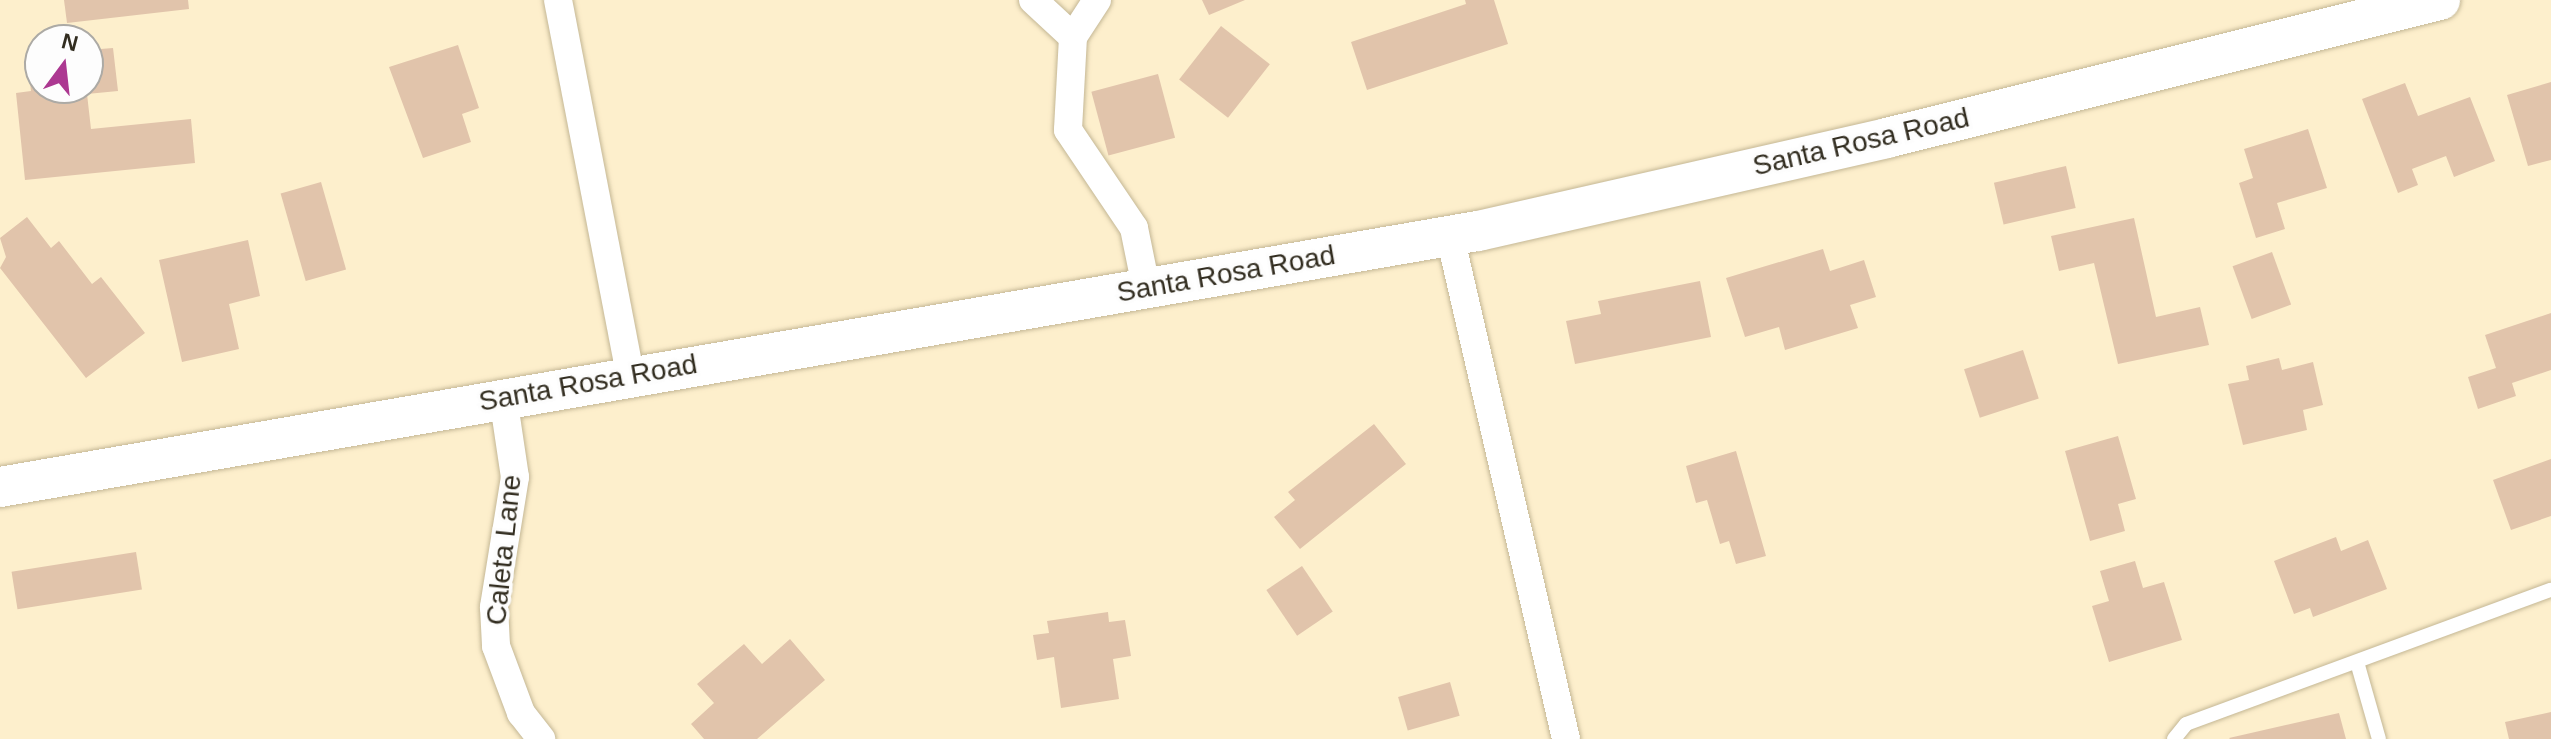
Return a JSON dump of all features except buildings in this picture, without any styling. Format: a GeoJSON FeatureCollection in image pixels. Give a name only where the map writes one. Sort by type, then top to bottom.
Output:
{"type":"FeatureCollection","features":[{"type":"Feature","properties":{"kind":"street"},"geometry":{"type":"LineString","coordinates":[[558,0],[630,375]]}},
{"type":"Feature","properties":{"kind":"street"},"geometry":{"type":"LineString","coordinates":[[1033,0],[1073,37]]}},
{"type":"Feature","properties":{"kind":"street"},"geometry":{"type":"LineString","coordinates":[[1097,0],[1073,37],[1068,130],[1134,228],[1146,287]]}},
{"type":"Feature","properties":{"kind":"street","name":"Santa Rosa Road"},"geometry":{"type":"LineString","coordinates":[[0,487],[630,375],[1450,236],[1887,138],[2440,0]]}},
{"type":"Feature","properties":{"kind":"street"},"geometry":{"type":"LineString","coordinates":[[1450,236],[1566,739]]}},
{"type":"Feature","properties":{"kind":"street","name":"Caleta Lane"},"geometry":{"type":"LineString","coordinates":[[503,397],[515,477],[494,607],[496,646],[515,702],[541,739]]}},
{"type":"Feature","properties":{"kind":"lane"},"geometry":{"type":"LineString","coordinates":[[2174,739],[2186,724],[2551,590]]}},
{"type":"Feature","properties":{"kind":"lane"},"geometry":{"type":"LineString","coordinates":[[2357,662],[2379,739]]}}]}
